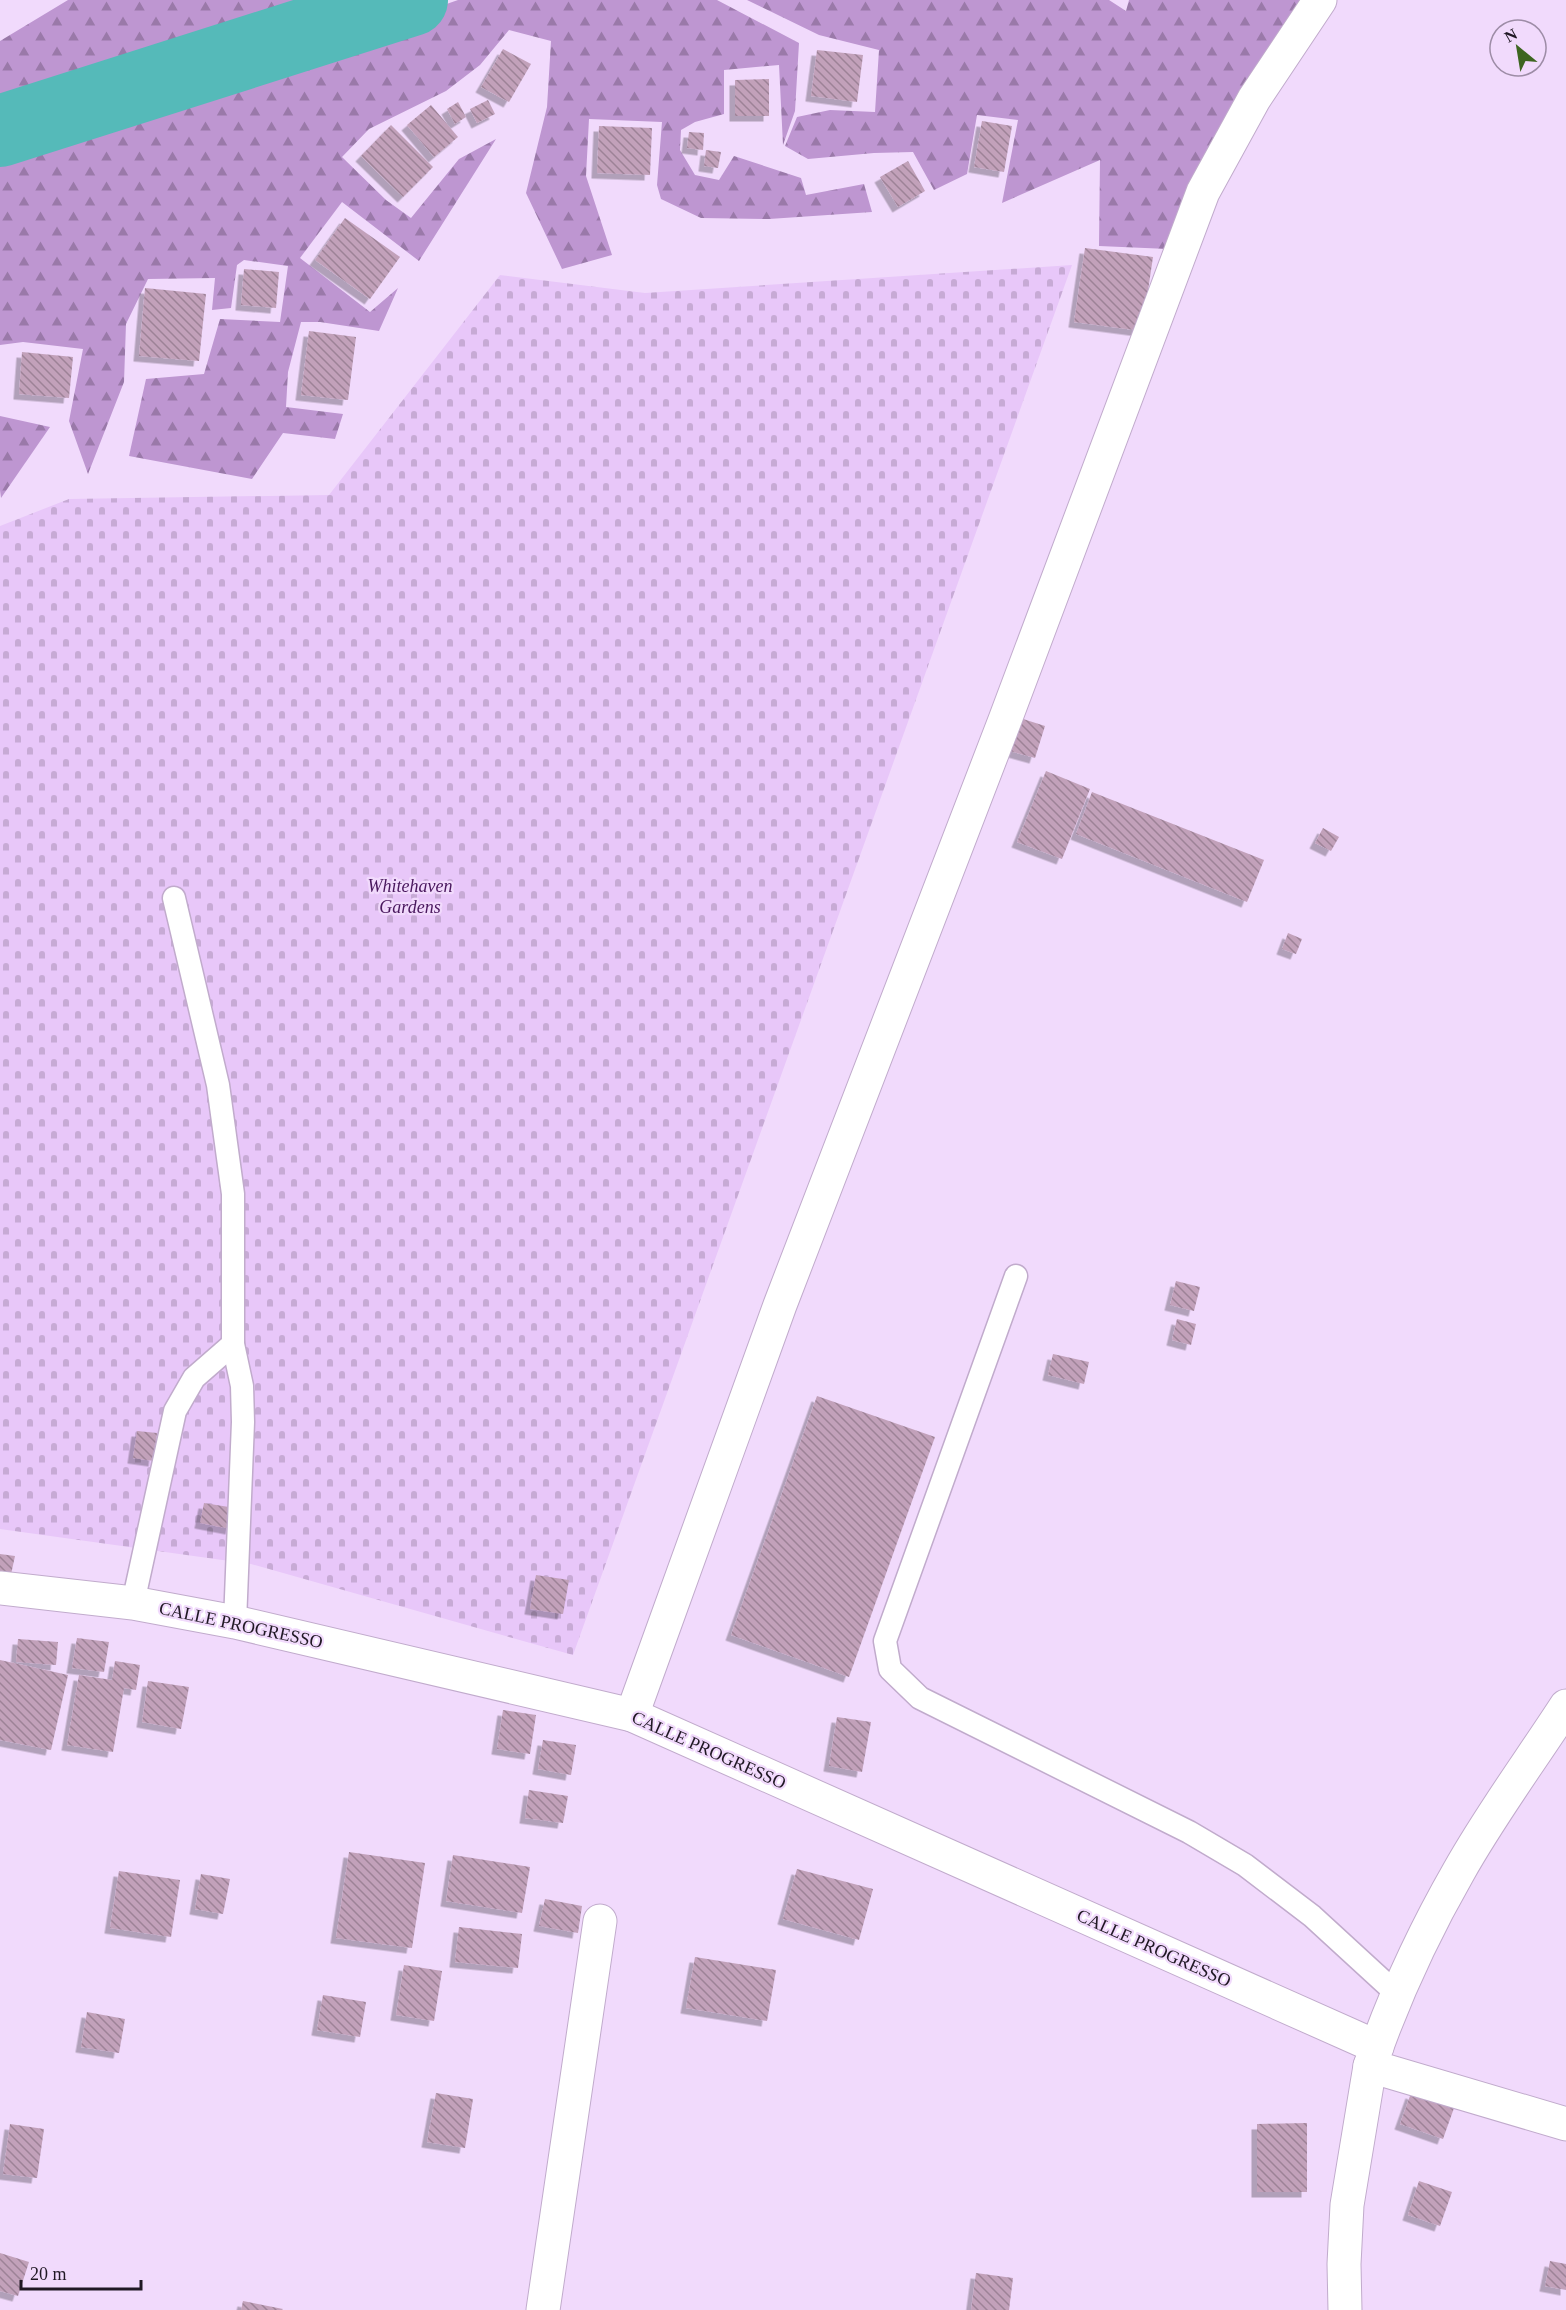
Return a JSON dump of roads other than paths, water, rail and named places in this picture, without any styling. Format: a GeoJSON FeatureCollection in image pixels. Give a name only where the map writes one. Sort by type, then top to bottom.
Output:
{"type":"FeatureCollection","features":[{"type":"Feature","properties":{"kind":"street"},"geometry":{"type":"LineString","coordinates":[[632,1715],[780,1305],[1001,731],[1203,192],[1254,99],[1320,0]]}},
{"type":"Feature","properties":{"kind":"street","name":"CALLE PROGRESSO"},"geometry":{"type":"LineString","coordinates":[[0,1588],[133,1604],[235,1622],[632,1715],[1373,2056],[1566,2124]]}},
{"type":"Feature","properties":{"kind":"street"},"geometry":{"type":"LineString","coordinates":[[1345,2310],[1344,2264],[1347,2205],[1373,2056],[1397,1994],[1459,1870],[1566,1706]]}},
{"type":"Feature","properties":{"kind":"street"},"geometry":{"type":"LineString","coordinates":[[543,2310],[600,1921]]}},
{"type":"Feature","properties":{"kind":"lane"},"geometry":{"type":"LineString","coordinates":[[174,898],[218,1085],[233,1194],[233,1344],[242,1386],[243,1422],[235,1622]]}},
{"type":"Feature","properties":{"kind":"lane"},"geometry":{"type":"LineString","coordinates":[[1016,1276],[885,1641],[890,1669],[920,1698],[1189,1832],[1245,1865],[1312,1916],[1397,1994]]}},
{"type":"Feature","properties":{"kind":"lane"},"geometry":{"type":"LineString","coordinates":[[133,1604],[175,1411],[194,1378],[233,1344]]}},
{"type":"Feature","properties":{"kind":"waterway"},"geometry":{"type":"LineString","coordinates":[[0,131],[412,0]]}},
{"type":"Feature","properties":{"kind":"park label","name":"Whitehaven Gardens"},"geometry":{"type":"Point","coordinates":[410,896]}}]}
